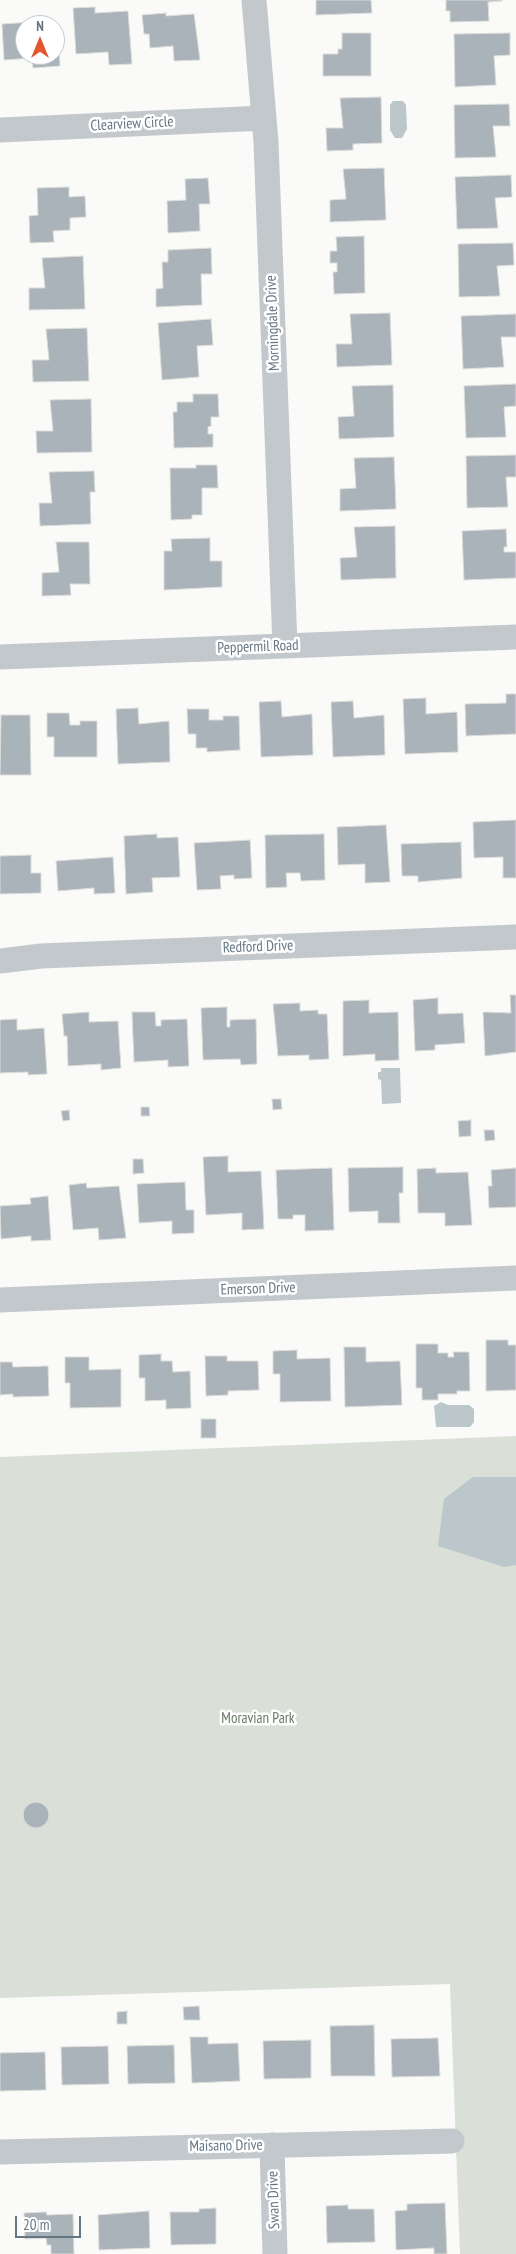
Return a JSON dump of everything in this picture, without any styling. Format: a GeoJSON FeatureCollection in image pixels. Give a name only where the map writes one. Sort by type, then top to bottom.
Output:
{"type":"FeatureCollection","features":[{"type":"Feature","properties":{"kind":"street","name":"Morningdale Drive"},"geometry":{"type":"LineString","coordinates":[[254,0],[264,118],[285,646]]}},
{"type":"Feature","properties":{"kind":"street","name":"Clearview Circle"},"geometry":{"type":"LineString","coordinates":[[0,130],[264,118]]}},
{"type":"Feature","properties":{"kind":"street","name":"Peppermil Road"},"geometry":{"type":"LineString","coordinates":[[0,657],[516,637]]}},
{"type":"Feature","properties":{"kind":"street","name":"Redford Drive"},"geometry":{"type":"LineString","coordinates":[[0,961],[51,955],[516,937]]}},
{"type":"Feature","properties":{"kind":"street","name":"Emerson Drive"},"geometry":{"type":"LineString","coordinates":[[0,1300],[516,1278]]}},
{"type":"Feature","properties":{"kind":"street","name":"Maisano Drive"},"geometry":{"type":"LineString","coordinates":[[0,2152],[452,2141]]}},
{"type":"Feature","properties":{"kind":"street","name":"Swan Drive"},"geometry":{"type":"LineString","coordinates":[[272,2145],[276,2254]]}},
{"type":"Feature","properties":{"kind":"green space","name":"Moravian Park"},"geometry":{"type":"Polygon","coordinates":[[[516,1436],[516,2254],[460,2254],[450,1984],[0,1998],[0,1457],[516,1436]]]}},
{"type":"Feature","properties":{"kind":"shaded area"},"geometry":{"type":"Polygon","coordinates":[[[393,101],[403,101],[406,105],[407,129],[402,138],[395,138],[390,130],[390,105],[393,101]]]}},
{"type":"Feature","properties":{"kind":"shaded area"},"geometry":{"type":"Polygon","coordinates":[[[381,1068],[400,1068],[401,1103],[382,1104],[381,1080],[378,1079],[378,1072],[381,1072],[381,1068]]]}},
{"type":"Feature","properties":{"kind":"shaded area"},"geometry":{"type":"Polygon","coordinates":[[[441,1402],[448,1405],[469,1405],[474,1409],[474,1422],[470,1427],[436,1427],[434,1406],[441,1402]]]}},
{"type":"Feature","properties":{"kind":"shaded area"},"geometry":{"type":"Polygon","coordinates":[[[473,1477],[516,1477],[516,1565],[504,1567],[438,1546],[444,1499],[473,1477]]]}},
{"type":"Feature","properties":{"kind":"building"},"geometry":{"type":"Polygon","coordinates":[[[316,0],[371,0],[372,13],[316,15],[316,0]]]}},
{"type":"Feature","properties":{"kind":"building"},"geometry":{"type":"Polygon","coordinates":[[[446,0],[502,1],[488,2],[489,21],[450,22],[450,11],[446,11],[446,0]]]}},
{"type":"Feature","properties":{"kind":"building"},"geometry":{"type":"Polygon","coordinates":[[[95,7],[95,13],[128,11],[132,64],[109,65],[108,52],[76,54],[73,8],[95,7]]]}},
{"type":"Feature","properties":{"kind":"building"},"geometry":{"type":"Polygon","coordinates":[[[166,13],[166,16],[194,14],[200,60],[174,61],[173,46],[150,48],[149,34],[144,34],[142,15],[166,13]]]}},
{"type":"Feature","properties":{"kind":"building"},"geometry":{"type":"Polygon","coordinates":[[[15,23],[15,59],[4,60],[2,24],[15,23]]]}},
{"type":"Feature","properties":{"kind":"building"},"geometry":{"type":"Polygon","coordinates":[[[342,33],[371,33],[371,76],[323,76],[323,54],[338,54],[338,49],[342,49],[342,33]]]}},
{"type":"Feature","properties":{"kind":"building"},"geometry":{"type":"Polygon","coordinates":[[[510,33],[510,55],[494,56],[496,85],[455,87],[454,34],[510,33]]]}},
{"type":"Feature","properties":{"kind":"building"},"geometry":{"type":"Polygon","coordinates":[[[33,65],[60,65],[60,66],[33,68],[33,65]]]}},
{"type":"Feature","properties":{"kind":"building"},"geometry":{"type":"Polygon","coordinates":[[[381,97],[382,143],[353,144],[353,150],[327,151],[326,128],[343,128],[340,98],[381,97]]]}},
{"type":"Feature","properties":{"kind":"building"},"geometry":{"type":"Polygon","coordinates":[[[509,104],[510,126],[493,126],[496,157],[455,158],[454,105],[509,104]]]}},
{"type":"Feature","properties":{"kind":"building"},"geometry":{"type":"Polygon","coordinates":[[[384,168],[386,220],[330,222],[330,200],[346,199],[343,169],[384,168]]]}},
{"type":"Feature","properties":{"kind":"building"},"geometry":{"type":"Polygon","coordinates":[[[511,175],[512,197],[495,198],[498,228],[457,229],[455,177],[511,175]]]}},
{"type":"Feature","properties":{"kind":"building"},"geometry":{"type":"Polygon","coordinates":[[[208,178],[210,204],[199,204],[200,231],[168,233],[167,201],[186,200],[185,179],[208,178]]]}},
{"type":"Feature","properties":{"kind":"building"},"geometry":{"type":"Polygon","coordinates":[[[69,187],[69,197],[85,196],[86,217],[70,218],[70,230],[53,231],[54,242],[30,243],[29,216],[38,215],[37,188],[69,187]]]}},
{"type":"Feature","properties":{"kind":"building"},"geometry":{"type":"Polygon","coordinates":[[[364,236],[365,293],[334,294],[333,272],[337,272],[337,263],[330,263],[330,251],[337,251],[336,237],[364,236]]]}},
{"type":"Feature","properties":{"kind":"building"},"geometry":{"type":"Polygon","coordinates":[[[513,243],[514,265],[497,266],[500,296],[459,297],[458,244],[513,243]]]}},
{"type":"Feature","properties":{"kind":"building"},"geometry":{"type":"Polygon","coordinates":[[[211,248],[212,274],[201,274],[202,305],[156,307],[156,289],[163,288],[162,262],[168,262],[168,250],[211,248]]]}},
{"type":"Feature","properties":{"kind":"building"},"geometry":{"type":"Polygon","coordinates":[[[83,256],[85,309],[29,310],[29,288],[45,288],[42,258],[83,256]]]}},
{"type":"Feature","properties":{"kind":"building"},"geometry":{"type":"Polygon","coordinates":[[[390,313],[392,365],[337,367],[336,344],[352,344],[350,314],[390,313]]]}},
{"type":"Feature","properties":{"kind":"building"},"geometry":{"type":"Polygon","coordinates":[[[516,314],[516,337],[501,337],[504,367],[463,369],[461,316],[516,314]]]}},
{"type":"Feature","properties":{"kind":"building"},"geometry":{"type":"Polygon","coordinates":[[[211,319],[213,345],[197,346],[199,377],[162,380],[158,323],[211,319]]]}},
{"type":"Feature","properties":{"kind":"building"},"geometry":{"type":"Polygon","coordinates":[[[87,328],[89,381],[33,382],[32,360],[49,360],[46,329],[87,328]]]}},
{"type":"Feature","properties":{"kind":"building"},"geometry":{"type":"Polygon","coordinates":[[[516,384],[516,406],[504,407],[506,437],[466,438],[464,386],[516,384]]]}},
{"type":"Feature","properties":{"kind":"building"},"geometry":{"type":"Polygon","coordinates":[[[393,385],[394,437],[339,439],[338,417],[354,416],[352,386],[393,385]]]}},
{"type":"Feature","properties":{"kind":"building"},"geometry":{"type":"Polygon","coordinates":[[[193,394],[218,394],[219,417],[211,417],[211,426],[208,427],[208,434],[213,434],[213,447],[174,448],[173,412],[177,412],[177,402],[193,402],[193,394]]]}},
{"type":"Feature","properties":{"kind":"building"},"geometry":{"type":"Polygon","coordinates":[[[91,399],[92,452],[37,453],[36,431],[53,431],[50,400],[91,399]]]}},
{"type":"Feature","properties":{"kind":"building"},"geometry":{"type":"Polygon","coordinates":[[[516,455],[516,477],[506,477],[508,507],[467,508],[466,456],[516,455]]]}},
{"type":"Feature","properties":{"kind":"building"},"geometry":{"type":"Polygon","coordinates":[[[394,457],[396,509],[340,511],[340,489],[356,488],[354,458],[394,457]]]}},
{"type":"Feature","properties":{"kind":"building"},"geometry":{"type":"Polygon","coordinates":[[[196,465],[217,465],[218,488],[202,488],[202,515],[192,515],[192,519],[171,520],[170,468],[196,468],[196,465]]]}},
{"type":"Feature","properties":{"kind":"building"},"geometry":{"type":"Polygon","coordinates":[[[94,471],[95,492],[90,492],[91,524],[40,526],[39,503],[52,503],[49,472],[94,471]]]}},
{"type":"Feature","properties":{"kind":"building"},"geometry":{"type":"Polygon","coordinates":[[[395,526],[396,578],[341,580],[340,558],[357,557],[354,527],[395,526]]]}},
{"type":"Feature","properties":{"kind":"building"},"geometry":{"type":"Polygon","coordinates":[[[506,529],[507,547],[504,547],[504,552],[516,552],[516,578],[464,580],[462,531],[506,529]]]}},
{"type":"Feature","properties":{"kind":"building"},"geometry":{"type":"Polygon","coordinates":[[[210,538],[210,561],[222,561],[222,587],[164,590],[164,551],[172,551],[171,539],[210,538]]]}},
{"type":"Feature","properties":{"kind":"building"},"geometry":{"type":"Polygon","coordinates":[[[56,542],[89,542],[90,584],[70,584],[71,595],[42,596],[42,573],[59,572],[56,542]]]}},
{"type":"Feature","properties":{"kind":"building"},"geometry":{"type":"Polygon","coordinates":[[[506,694],[516,694],[516,734],[466,736],[465,704],[506,703],[506,694]]]}},
{"type":"Feature","properties":{"kind":"building"},"geometry":{"type":"Polygon","coordinates":[[[426,698],[426,714],[457,712],[458,752],[405,754],[403,699],[426,698]]]}},
{"type":"Feature","properties":{"kind":"building"},"geometry":{"type":"Polygon","coordinates":[[[281,701],[282,717],[312,714],[313,755],[261,757],[259,702],[281,701]]]}},
{"type":"Feature","properties":{"kind":"building"},"geometry":{"type":"Polygon","coordinates":[[[353,701],[354,718],[384,715],[385,755],[333,757],[331,702],[353,701]]]}},
{"type":"Feature","properties":{"kind":"building"},"geometry":{"type":"Polygon","coordinates":[[[138,708],[139,724],[169,721],[170,762],[118,764],[116,709],[138,708]]]}},
{"type":"Feature","properties":{"kind":"building"},"geometry":{"type":"Polygon","coordinates":[[[187,709],[209,709],[209,720],[223,720],[223,716],[239,716],[240,750],[207,752],[207,748],[196,748],[196,734],[188,734],[187,709]]]}},
{"type":"Feature","properties":{"kind":"building"},"geometry":{"type":"Polygon","coordinates":[[[47,713],[69,713],[70,725],[80,725],[80,721],[97,721],[97,757],[54,757],[54,737],[47,737],[47,713]]]}},
{"type":"Feature","properties":{"kind":"building"},"geometry":{"type":"Polygon","coordinates":[[[1,715],[30,715],[31,775],[0,775],[1,715]]]}},
{"type":"Feature","properties":{"kind":"building"},"geometry":{"type":"Polygon","coordinates":[[[516,820],[516,878],[503,878],[503,857],[474,858],[473,822],[516,820]]]}},
{"type":"Feature","properties":{"kind":"building"},"geometry":{"type":"Polygon","coordinates":[[[386,825],[390,882],[365,883],[365,864],[338,865],[337,827],[386,825]]]}},
{"type":"Feature","properties":{"kind":"building"},"geometry":{"type":"Polygon","coordinates":[[[157,834],[157,838],[178,837],[180,877],[152,878],[153,892],[126,894],[124,836],[157,834]]]}},
{"type":"Feature","properties":{"kind":"building"},"geometry":{"type":"Polygon","coordinates":[[[324,834],[325,880],[301,881],[300,873],[286,873],[287,887],[266,888],[265,835],[324,834]]]}},
{"type":"Feature","properties":{"kind":"building"},"geometry":{"type":"Polygon","coordinates":[[[250,840],[252,878],[234,879],[234,875],[220,876],[221,889],[197,890],[194,843],[250,840]]]}},
{"type":"Feature","properties":{"kind":"building"},"geometry":{"type":"Polygon","coordinates":[[[461,842],[462,878],[418,882],[418,876],[402,876],[401,844],[461,842]]]}},
{"type":"Feature","properties":{"kind":"building"},"geometry":{"type":"Polygon","coordinates":[[[31,855],[31,873],[41,873],[41,893],[0,894],[0,856],[31,855]]]}},
{"type":"Feature","properties":{"kind":"building"},"geometry":{"type":"Polygon","coordinates":[[[113,857],[115,893],[94,894],[94,888],[58,891],[56,861],[113,857]]]}},
{"type":"Feature","properties":{"kind":"building"},"geometry":{"type":"Polygon","coordinates":[[[510,995],[516,995],[516,1052],[485,1056],[483,1012],[511,1013],[510,995]]]}},
{"type":"Feature","properties":{"kind":"building"},"geometry":{"type":"Polygon","coordinates":[[[438,998],[438,1014],[463,1013],[465,1043],[435,1045],[435,1050],[415,1051],[413,1000],[438,998]]]}},
{"type":"Feature","properties":{"kind":"building"},"geometry":{"type":"Polygon","coordinates":[[[369,1000],[369,1013],[398,1012],[399,1060],[375,1061],[375,1054],[343,1056],[343,1001],[369,1000]]]}},
{"type":"Feature","properties":{"kind":"building"},"geometry":{"type":"Polygon","coordinates":[[[300,1003],[300,1011],[318,1010],[318,1014],[327,1014],[329,1059],[309,1060],[309,1055],[278,1056],[273,1004],[300,1003]]]}},
{"type":"Feature","properties":{"kind":"building"},"geometry":{"type":"Polygon","coordinates":[[[227,1007],[227,1027],[230,1027],[230,1020],[256,1019],[257,1064],[241,1065],[240,1059],[203,1060],[201,1008],[227,1007]]]}},
{"type":"Feature","properties":{"kind":"building"},"geometry":{"type":"Polygon","coordinates":[[[89,1012],[89,1022],[118,1021],[121,1068],[101,1070],[101,1064],[68,1066],[67,1036],[64,1036],[62,1014],[89,1012]]]}},
{"type":"Feature","properties":{"kind":"building"},"geometry":{"type":"Polygon","coordinates":[[[132,1012],[155,1012],[156,1026],[161,1026],[161,1020],[187,1019],[189,1066],[168,1067],[168,1060],[134,1062],[132,1012]]]}},
{"type":"Feature","properties":{"kind":"building"},"geometry":{"type":"Polygon","coordinates":[[[17,1019],[17,1030],[44,1028],[47,1074],[28,1075],[28,1072],[0,1073],[0,1020],[17,1019]]]}},
{"type":"Feature","properties":{"kind":"building"},"geometry":{"type":"Polygon","coordinates":[[[272,1099],[281,1099],[282,1109],[273,1110],[272,1099]]]}},
{"type":"Feature","properties":{"kind":"building"},"geometry":{"type":"Polygon","coordinates":[[[141,1107],[149,1107],[150,1116],[141,1116],[141,1107]]]}},
{"type":"Feature","properties":{"kind":"building"},"geometry":{"type":"Polygon","coordinates":[[[69,1110],[70,1120],[63,1121],[61,1111],[69,1110]]]}},
{"type":"Feature","properties":{"kind":"building"},"geometry":{"type":"Polygon","coordinates":[[[471,1120],[471,1136],[459,1137],[458,1121],[471,1120]]]}},
{"type":"Feature","properties":{"kind":"building"},"geometry":{"type":"Polygon","coordinates":[[[484,1130],[494,1130],[495,1140],[485,1141],[484,1130]]]}},
{"type":"Feature","properties":{"kind":"building"},"geometry":{"type":"Polygon","coordinates":[[[228,1156],[228,1172],[261,1171],[264,1229],[242,1230],[242,1213],[206,1215],[203,1157],[228,1156]]]}},
{"type":"Feature","properties":{"kind":"building"},"geometry":{"type":"Polygon","coordinates":[[[133,1159],[143,1159],[144,1173],[133,1174],[133,1159]]]}},
{"type":"Feature","properties":{"kind":"building"},"geometry":{"type":"Polygon","coordinates":[[[403,1167],[403,1193],[399,1193],[400,1223],[378,1223],[378,1211],[349,1212],[348,1168],[403,1167]]]}},
{"type":"Feature","properties":{"kind":"building"},"geometry":{"type":"Polygon","coordinates":[[[332,1168],[334,1230],[305,1231],[305,1215],[293,1215],[293,1219],[278,1219],[276,1170],[332,1168]]]}},
{"type":"Feature","properties":{"kind":"building"},"geometry":{"type":"Polygon","coordinates":[[[436,1168],[436,1173],[468,1172],[472,1225],[445,1226],[445,1213],[418,1213],[417,1169],[436,1168]]]}},
{"type":"Feature","properties":{"kind":"building"},"geometry":{"type":"Polygon","coordinates":[[[516,1168],[516,1207],[489,1208],[488,1186],[492,1186],[491,1170],[516,1168]]]}},
{"type":"Feature","properties":{"kind":"building"},"geometry":{"type":"Polygon","coordinates":[[[185,1182],[186,1210],[194,1210],[194,1233],[172,1234],[172,1221],[139,1223],[137,1184],[185,1182]]]}},
{"type":"Feature","properties":{"kind":"building"},"geometry":{"type":"Polygon","coordinates":[[[86,1183],[87,1188],[119,1186],[126,1238],[99,1240],[98,1228],[73,1230],[69,1185],[86,1183]]]}},
{"type":"Feature","properties":{"kind":"building"},"geometry":{"type":"Polygon","coordinates":[[[48,1196],[51,1240],[31,1241],[31,1236],[1,1239],[0,1206],[31,1204],[30,1198],[48,1196]]]}},
{"type":"Feature","properties":{"kind":"building"},"geometry":{"type":"Polygon","coordinates":[[[486,1340],[508,1340],[508,1345],[516,1345],[516,1390],[486,1391],[486,1340]]]}},
{"type":"Feature","properties":{"kind":"building"},"geometry":{"type":"Polygon","coordinates":[[[416,1344],[438,1344],[438,1353],[448,1353],[448,1357],[454,1357],[453,1352],[469,1352],[470,1391],[457,1391],[457,1394],[438,1394],[438,1400],[422,1400],[422,1388],[416,1388],[416,1344]]]}},
{"type":"Feature","properties":{"kind":"building"},"geometry":{"type":"Polygon","coordinates":[[[344,1347],[366,1347],[366,1362],[400,1361],[402,1405],[345,1407],[344,1347]]]}},
{"type":"Feature","properties":{"kind":"building"},"geometry":{"type":"Polygon","coordinates":[[[297,1350],[297,1359],[330,1358],[331,1401],[280,1402],[280,1374],[273,1374],[273,1351],[297,1350]]]}},
{"type":"Feature","properties":{"kind":"building"},"geometry":{"type":"Polygon","coordinates":[[[161,1354],[161,1361],[172,1361],[173,1372],[190,1371],[191,1408],[166,1409],[166,1400],[145,1401],[145,1378],[139,1378],[139,1355],[161,1354]]]}},
{"type":"Feature","properties":{"kind":"building"},"geometry":{"type":"Polygon","coordinates":[[[205,1356],[227,1356],[227,1361],[258,1361],[259,1390],[228,1391],[228,1395],[206,1396],[205,1356]]]}},
{"type":"Feature","properties":{"kind":"building"},"geometry":{"type":"Polygon","coordinates":[[[65,1357],[89,1357],[89,1370],[121,1369],[121,1407],[70,1408],[70,1383],[65,1383],[65,1357]]]}},
{"type":"Feature","properties":{"kind":"building"},"geometry":{"type":"Polygon","coordinates":[[[0,1362],[12,1362],[13,1367],[48,1366],[49,1396],[13,1397],[13,1394],[0,1395],[0,1362]]]}},
{"type":"Feature","properties":{"kind":"building"},"geometry":{"type":"Polygon","coordinates":[[[201,1419],[216,1419],[216,1438],[201,1438],[201,1419]]]}},
{"type":"Feature","properties":{"kind":"building"},"geometry":{"type":"Polygon","coordinates":[[[36,1802],[45,1806],[49,1815],[45,1824],[36,1828],[27,1824],[23,1815],[27,1806],[36,1802]]]}},
{"type":"Feature","properties":{"kind":"building"},"geometry":{"type":"Polygon","coordinates":[[[199,2006],[200,2020],[184,2020],[183,2007],[199,2006]]]}},
{"type":"Feature","properties":{"kind":"building"},"geometry":{"type":"Polygon","coordinates":[[[127,2011],[127,2024],[117,2024],[117,2012],[127,2011]]]}},
{"type":"Feature","properties":{"kind":"building"},"geometry":{"type":"Polygon","coordinates":[[[374,2025],[375,2076],[331,2076],[330,2026],[374,2025]]]}},
{"type":"Feature","properties":{"kind":"building"},"geometry":{"type":"Polygon","coordinates":[[[190,2037],[208,2037],[208,2044],[238,2043],[240,2081],[192,2083],[190,2037]]]}},
{"type":"Feature","properties":{"kind":"building"},"geometry":{"type":"Polygon","coordinates":[[[438,2038],[440,2076],[392,2077],[391,2039],[438,2038]]]}},
{"type":"Feature","properties":{"kind":"building"},"geometry":{"type":"Polygon","coordinates":[[[311,2040],[311,2078],[264,2079],[263,2041],[311,2040]]]}},
{"type":"Feature","properties":{"kind":"building"},"geometry":{"type":"Polygon","coordinates":[[[174,2045],[175,2083],[128,2084],[127,2046],[174,2045]]]}},
{"type":"Feature","properties":{"kind":"building"},"geometry":{"type":"Polygon","coordinates":[[[108,2046],[109,2084],[62,2085],[61,2047],[108,2046]]]}},
{"type":"Feature","properties":{"kind":"building"},"geometry":{"type":"Polygon","coordinates":[[[45,2052],[46,2090],[0,2091],[0,2053],[45,2052]]]}},
{"type":"Feature","properties":{"kind":"building"},"geometry":{"type":"Polygon","coordinates":[[[445,2203],[447,2254],[434,2254],[434,2248],[396,2250],[395,2211],[407,2210],[407,2204],[445,2203]]]}},
{"type":"Feature","properties":{"kind":"building"},"geometry":{"type":"Polygon","coordinates":[[[348,2205],[348,2209],[374,2209],[375,2242],[327,2243],[326,2206],[348,2205]]]}},
{"type":"Feature","properties":{"kind":"building"},"geometry":{"type":"Polygon","coordinates":[[[216,2208],[216,2244],[171,2245],[170,2212],[199,2212],[199,2209],[216,2208]]]}},
{"type":"Feature","properties":{"kind":"building"},"geometry":{"type":"Polygon","coordinates":[[[149,2211],[150,2248],[99,2250],[98,2215],[149,2211]]]}},
{"type":"Feature","properties":{"kind":"building"},"geometry":{"type":"Polygon","coordinates":[[[46,2212],[47,2215],[73,2214],[74,2254],[51,2254],[51,2245],[47,2245],[46,2238],[25,2239],[24,2213],[46,2212]]]}}]}
